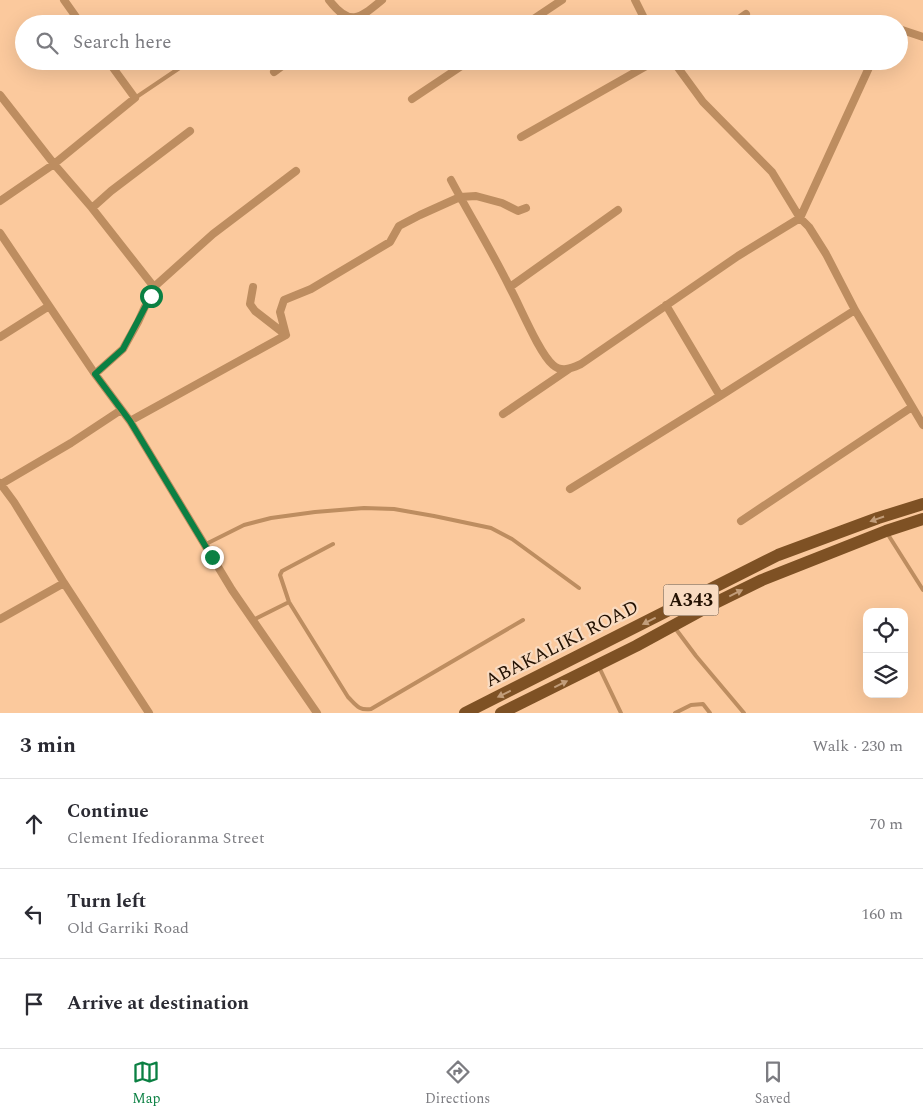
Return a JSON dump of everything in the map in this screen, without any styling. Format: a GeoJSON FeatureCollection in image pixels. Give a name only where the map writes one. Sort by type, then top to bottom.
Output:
{"type":"FeatureCollection","features":[{"type":"Feature","properties":{"kind":"highway","name":"ABAKALIKI ROAD"},"geometry":{"type":"LineString","coordinates":[[465,713],[778,555],[878,518],[923,504]]}},
{"type":"Feature","properties":{"kind":"highway","name":"ABAKALIKI ROAD"},"geometry":{"type":"LineString","coordinates":[[501,713],[674,627],[713,604],[762,580],[923,518]]}},
{"type":"Feature","properties":{"kind":"street"},"geometry":{"type":"LineString","coordinates":[[64,0],[75,15]]}},
{"type":"Feature","properties":{"kind":"street"},"geometry":{"type":"LineString","coordinates":[[329,0],[336,10],[344,15]]}},
{"type":"Feature","properties":{"kind":"street"},"geometry":{"type":"LineString","coordinates":[[361,15],[382,0]]}},
{"type":"Feature","properties":{"kind":"street"},"geometry":{"type":"LineString","coordinates":[[540,15],[562,0]]}},
{"type":"Feature","properties":{"kind":"street"},"geometry":{"type":"LineString","coordinates":[[635,0],[642,15]]}},
{"type":"Feature","properties":{"kind":"street"},"geometry":{"type":"LineString","coordinates":[[908,33],[923,37]]}},
{"type":"Feature","properties":{"kind":"street"},"geometry":{"type":"LineString","coordinates":[[0,201],[54,164],[135,98],[115,70]]}},
{"type":"Feature","properties":{"kind":"street"},"geometry":{"type":"LineString","coordinates":[[412,99],[456,70]]}},
{"type":"Feature","properties":{"kind":"street"},"geometry":{"type":"LineString","coordinates":[[521,137],[639,70]]}},
{"type":"Feature","properties":{"kind":"street"},"geometry":{"type":"LineString","coordinates":[[681,70],[703,102],[772,172],[800,218],[810,227],[855,310],[923,425]]}},
{"type":"Feature","properties":{"kind":"street"},"geometry":{"type":"LineString","coordinates":[[503,414],[581,364],[738,256],[800,218],[868,70]]}},
{"type":"Feature","properties":{"kind":"street"},"geometry":{"type":"LineString","coordinates":[[0,95],[154,287]]}},
{"type":"Feature","properties":{"kind":"street"},"geometry":{"type":"LineString","coordinates":[[92,208],[111,191],[190,131]]}},
{"type":"Feature","properties":{"kind":"street"},"geometry":{"type":"LineString","coordinates":[[95,374],[123,349],[154,287],[213,234],[296,171]]}},
{"type":"Feature","properties":{"kind":"street"},"geometry":{"type":"LineString","coordinates":[[451,180],[540,346],[552,364],[559,369],[569,370]]}},
{"type":"Feature","properties":{"kind":"street"},"geometry":{"type":"LineString","coordinates":[[286,335],[280,312],[284,300],[311,289],[390,242],[399,226],[460,197],[476,196],[502,203],[518,211],[526,208]]}},
{"type":"Feature","properties":{"kind":"street"},"geometry":{"type":"LineString","coordinates":[[510,287],[618,210]]}},
{"type":"Feature","properties":{"kind":"street"},"geometry":{"type":"LineString","coordinates":[[0,233],[95,374],[130,421],[232,590],[317,713]]}},
{"type":"Feature","properties":{"kind":"street"},"geometry":{"type":"LineString","coordinates":[[253,287],[250,304],[255,311],[286,335]]}},
{"type":"Feature","properties":{"kind":"street"},"geometry":{"type":"LineString","coordinates":[[666,305],[720,396]]}},
{"type":"Feature","properties":{"kind":"street"},"geometry":{"type":"LineString","coordinates":[[0,337],[49,306]]}},
{"type":"Feature","properties":{"kind":"street"},"geometry":{"type":"LineString","coordinates":[[570,489],[855,310]]}},
{"type":"Feature","properties":{"kind":"street"},"geometry":{"type":"LineString","coordinates":[[130,421],[286,335]]}},
{"type":"Feature","properties":{"kind":"street"},"geometry":{"type":"LineString","coordinates":[[741,521],[912,407]]}},
{"type":"Feature","properties":{"kind":"street"},"geometry":{"type":"LineString","coordinates":[[121,410],[72,443],[0,483],[149,713]]}},
{"type":"Feature","properties":{"kind":"street"},"geometry":{"type":"LineString","coordinates":[[0,619],[64,583]]}},
{"type":"Feature","properties":{"kind":"lane"},"geometry":{"type":"LineString","coordinates":[[135,98],[178,70]]}},
{"type":"Feature","properties":{"kind":"lane"},"geometry":{"type":"LineString","coordinates":[[204,545],[244,525],[271,518],[364,508],[394,509],[490,528],[512,539],[579,588]]}},
{"type":"Feature","properties":{"kind":"lane"},"geometry":{"type":"LineString","coordinates":[[886,531],[923,590]]}},
{"type":"Feature","properties":{"kind":"lane"},"geometry":{"type":"LineString","coordinates":[[333,544],[282,571],[280,575],[289,602],[348,696],[358,708],[364,710],[371,709],[524,620]]}},
{"type":"Feature","properties":{"kind":"lane"},"geometry":{"type":"LineString","coordinates":[[253,620],[289,602]]}},
{"type":"Feature","properties":{"kind":"lane"},"geometry":{"type":"LineString","coordinates":[[674,627],[744,713]]}},
{"type":"Feature","properties":{"kind":"lane"},"geometry":{"type":"LineString","coordinates":[[598,665],[621,713]]}},
{"type":"Feature","properties":{"kind":"lane"},"geometry":{"type":"LineString","coordinates":[[676,713],[691,705],[702,704],[710,713]]}},
{"type":"Feature","properties":{"kind":"route"},"geometry":{"type":"LineString","coordinates":[[151,296],[123,349],[95,374],[130,421],[212,557]]}}]}
